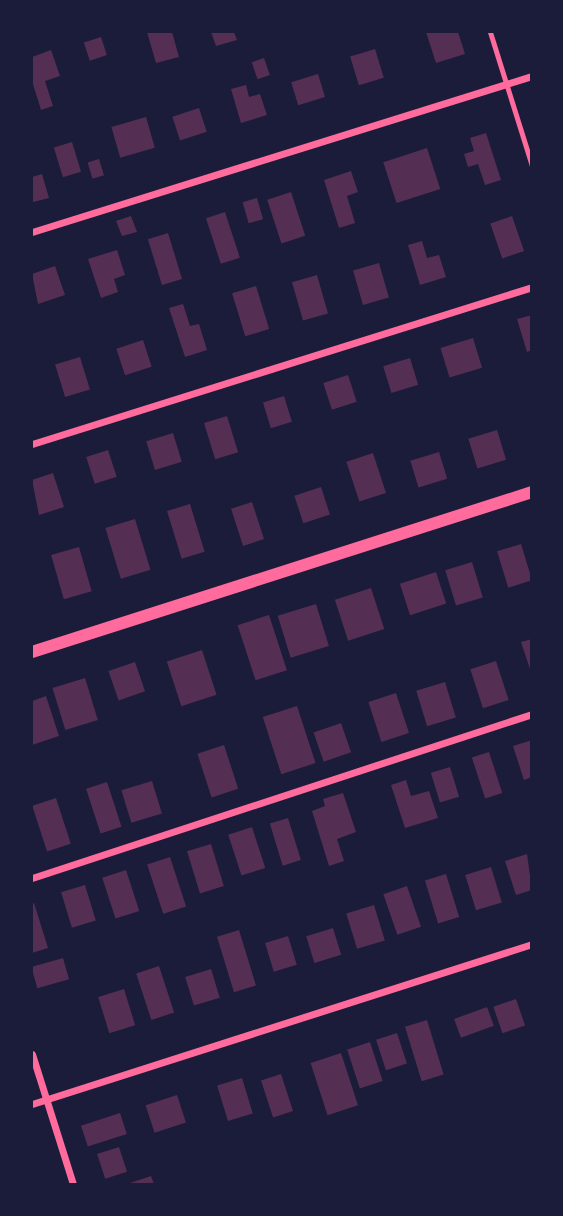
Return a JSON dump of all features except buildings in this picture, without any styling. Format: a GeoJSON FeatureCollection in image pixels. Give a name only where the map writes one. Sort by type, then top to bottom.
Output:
{"type":"FeatureCollection","features":[{"type":"Feature","properties":{"kind":"street"},"geometry":{"type":"LineString","coordinates":[[32,232],[531,76]]}},
{"type":"Feature","properties":{"kind":"street"},"geometry":{"type":"LineString","coordinates":[[32,444],[531,287]]}},
{"type":"Feature","properties":{"kind":"street"},"geometry":{"type":"LineString","coordinates":[[32,652],[531,492]]}},
{"type":"Feature","properties":{"kind":"street"},"geometry":{"type":"LineString","coordinates":[[32,877],[531,714]]}},
{"type":"Feature","properties":{"kind":"street"},"geometry":{"type":"LineString","coordinates":[[32,1104],[531,944]]}},
{"type":"Feature","properties":{"kind":"street"},"geometry":{"type":"LineString","coordinates":[[32,1054],[73,1185]]}},
{"type":"Feature","properties":{"kind":"lane"},"geometry":{"type":"LineString","coordinates":[[490,32],[531,166]]}}]}
